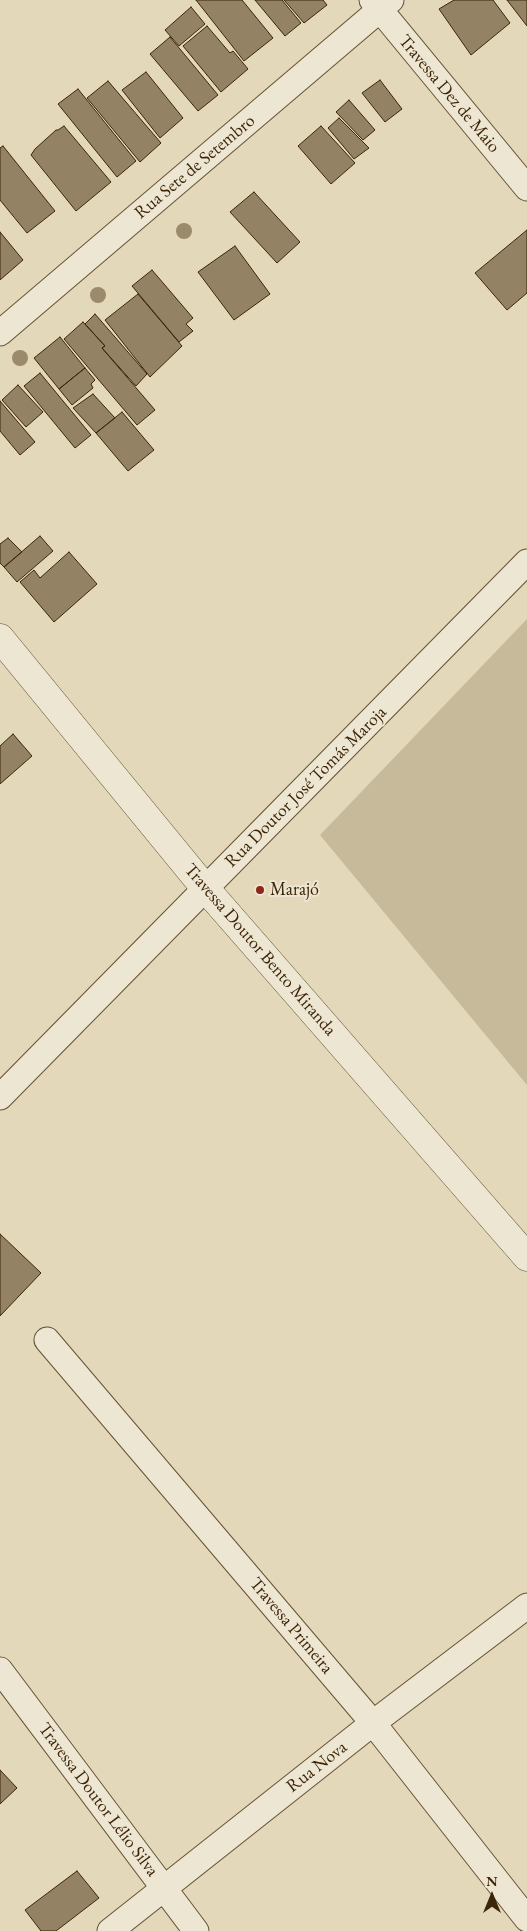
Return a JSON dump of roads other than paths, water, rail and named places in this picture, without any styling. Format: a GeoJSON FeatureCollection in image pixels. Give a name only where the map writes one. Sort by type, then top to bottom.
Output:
{"type":"FeatureCollection","features":[{"type":"Feature","properties":{"kind":"street","name":"Travessa Dez de Maio"},"geometry":{"type":"LineString","coordinates":[[380,3],[527,188]]}},
{"type":"Feature","properties":{"kind":"street","name":"Rua Sete de Setembro"},"geometry":{"type":"LineString","coordinates":[[0,333],[380,3]]}},
{"type":"Feature","properties":{"kind":"street","name":"Rua Doutor José Tomás Maroja"},"geometry":{"type":"LineString","coordinates":[[0,1097],[527,562]]}},
{"type":"Feature","properties":{"kind":"street","name":"Travessa Doutor Bento Miranda"},"geometry":{"type":"LineString","coordinates":[[0,638],[206,888],[527,1257]]}},
{"type":"Feature","properties":{"kind":"street","name":"Travessa Primeira"},"geometry":{"type":"LineString","coordinates":[[47,1340],[373,1723],[527,1919]]}},
{"type":"Feature","properties":{"kind":"street","name":"Rua Nova"},"geometry":{"type":"LineString","coordinates":[[110,1931],[373,1723],[527,1607]]}},
{"type":"Feature","properties":{"kind":"street","name":"Travessa Doutor Lélio Silva"},"geometry":{"type":"LineString","coordinates":[[0,1670],[196,1931]]}},
{"type":"Feature","properties":{"kind":"place","name":"Marajó"},"geometry":{"type":"Point","coordinates":[260,890]}}]}
